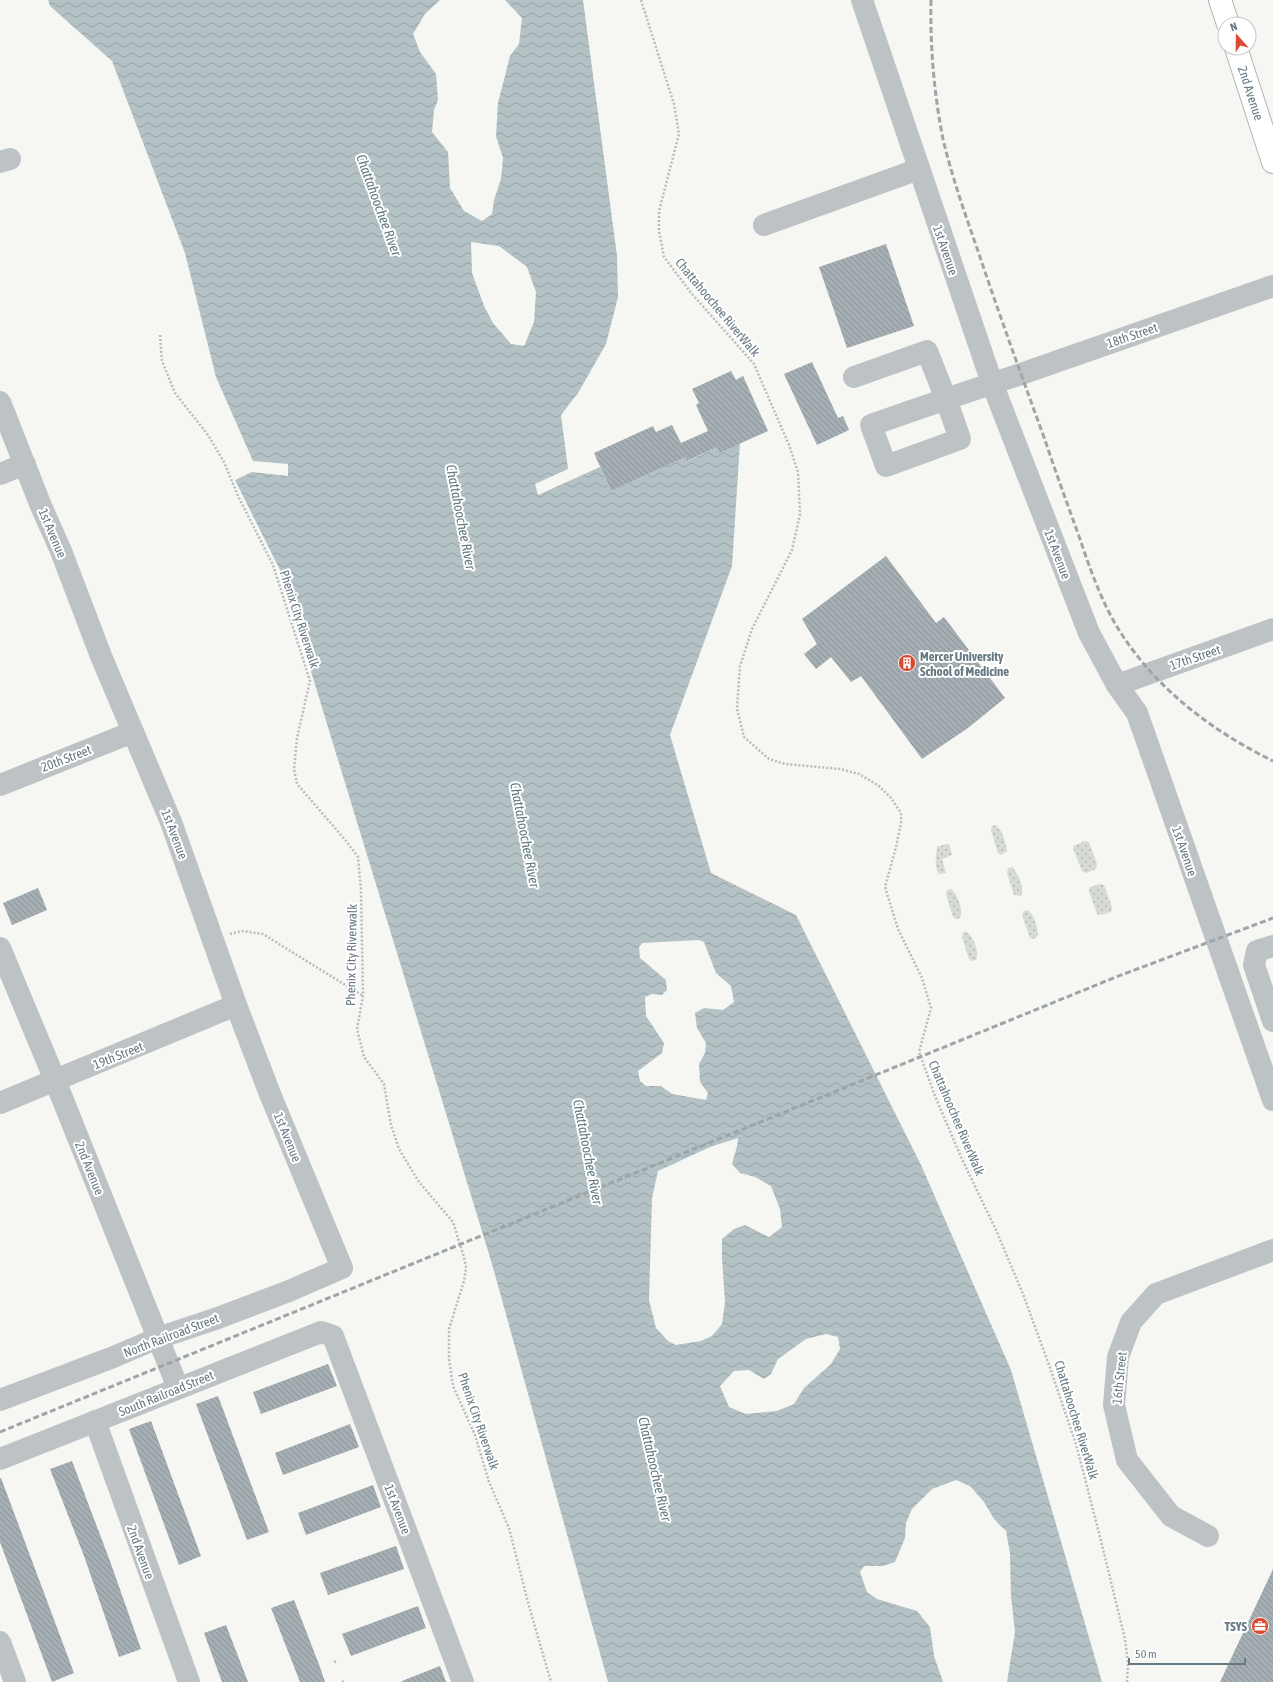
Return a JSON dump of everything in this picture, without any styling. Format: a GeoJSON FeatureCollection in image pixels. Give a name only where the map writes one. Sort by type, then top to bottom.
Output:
{"type":"FeatureCollection","features":[{"type":"Feature","properties":{"kind":"main road"},"geometry":{"type":"LineString","coordinates":[[1220,0],[1225,16]]}},
{"type":"Feature","properties":{"kind":"main road","name":"2nd Avenue"},"geometry":{"type":"LineString","coordinates":[[1239,56],[1273,162]]}},
{"type":"Feature","properties":{"kind":"street","name":"1st Avenue"},"geometry":{"type":"LineString","coordinates":[[862,0],[992,383],[1089,633],[1117,685],[1137,713],[1273,1100]]}},
{"type":"Feature","properties":{"kind":"street"},"geometry":{"type":"LineString","coordinates":[[764,225],[919,169]]}},
{"type":"Feature","properties":{"kind":"street","name":"18th Street"},"geometry":{"type":"LineString","coordinates":[[854,378],[927,350],[946,399],[1273,286]]}},
{"type":"Feature","properties":{"kind":"street","name":"1st Avenue"},"geometry":{"type":"LineString","coordinates":[[0,402],[24,464],[61,551],[83,612],[171,822],[236,1005],[270,1094],[342,1268]]}},
{"type":"Feature","properties":{"kind":"street"},"geometry":{"type":"LineString","coordinates":[[0,474],[24,464]]}},
{"type":"Feature","properties":{"kind":"street","name":"17th Street"},"geometry":{"type":"LineString","coordinates":[[1117,685],[1273,629]]}},
{"type":"Feature","properties":{"kind":"street","name":"20th Street"},"geometry":{"type":"LineString","coordinates":[[0,785],[133,732]]}},
{"type":"Feature","properties":{"kind":"street"},"geometry":{"type":"LineString","coordinates":[[1273,946],[1257,951],[1254,965],[1273,1021]]}},
{"type":"Feature","properties":{"kind":"street","name":"2nd Avenue"},"geometry":{"type":"LineString","coordinates":[[0,948],[55,1080],[178,1388]]}},
{"type":"Feature","properties":{"kind":"street","name":"19th Street"},"geometry":{"type":"LineString","coordinates":[[0,1103],[236,1005]]}},
{"type":"Feature","properties":{"kind":"street","name":"16th Street"},"geometry":{"type":"LineString","coordinates":[[1208,1536],[1171,1516],[1127,1460],[1114,1405],[1118,1357],[1131,1322],[1156,1294],[1273,1250]]}},
{"type":"Feature","properties":{"kind":"street","name":"North Railroad Street"},"geometry":{"type":"LineString","coordinates":[[0,1400],[111,1358],[158,1338],[218,1318],[289,1291],[342,1268]]}},
{"type":"Feature","properties":{"kind":"street","name":"South Railroad Street"},"geometry":{"type":"LineString","coordinates":[[0,1459],[321,1332],[333,1336]]}},
{"type":"Feature","properties":{"kind":"street","name":"1st Avenue"},"geometry":{"type":"LineString","coordinates":[[333,1336],[464,1682]]}},
{"type":"Feature","properties":{"kind":"street","name":"2nd Avenue"},"geometry":{"type":"LineString","coordinates":[[95,1421],[189,1682]]}},
{"type":"Feature","properties":{"kind":"street"},"geometry":{"type":"LineString","coordinates":[[0,1642],[15,1682]]}},
{"type":"Feature","properties":{"kind":"path","name":"Chattahoochee RiverWalk"},"geometry":{"type":"LineString","coordinates":[[641,0],[674,104],[679,134],[659,211],[659,231],[664,257],[692,294],[754,364],[789,445],[798,472],[800,514],[792,550],[752,629],[740,666],[737,709],[744,737],[769,759],[785,764],[840,769],[860,774],[879,786],[891,798],[901,812],[901,823],[896,847],[885,887],[898,929],[922,978],[931,1008],[919,1052],[935,1096],[1023,1294],[1050,1365],[1076,1444],[1100,1537],[1125,1639],[1128,1663],[1128,1682]]}},
{"type":"Feature","properties":{"kind":"path","name":"Phenix City Riverwalk"},"geometry":{"type":"LineString","coordinates":[[160,335],[162,361],[175,393],[208,435],[224,462],[239,498],[273,565],[310,682],[297,738],[294,769],[297,784],[358,857],[361,890],[363,996],[357,1028],[364,1057],[384,1084],[391,1125],[399,1149],[419,1182],[453,1222],[464,1257],[466,1268],[464,1281],[450,1329],[449,1359],[454,1386],[474,1435],[489,1482],[509,1528],[529,1606],[551,1682]]}},
{"type":"Feature","properties":{"kind":"path"},"geometry":{"type":"LineString","coordinates":[[213,940],[242,931],[263,934],[363,996]]}},
{"type":"Feature","properties":{"kind":"shaded area"},"geometry":{"type":"Polygon","coordinates":[[[996,825],[1002,833],[1007,851],[1001,855],[998,853],[991,830],[992,826],[996,825]]]}},
{"type":"Feature","properties":{"kind":"shaded area"},"geometry":{"type":"Polygon","coordinates":[[[1085,841],[1089,842],[1097,864],[1096,869],[1086,873],[1082,871],[1073,848],[1075,845],[1085,841]]]}},
{"type":"Feature","properties":{"kind":"shaded area"},"geometry":{"type":"Polygon","coordinates":[[[949,844],[952,855],[942,859],[946,873],[939,874],[936,865],[937,847],[949,844]]]}},
{"type":"Feature","properties":{"kind":"shaded area"},"geometry":{"type":"Polygon","coordinates":[[[1012,867],[1020,881],[1022,889],[1021,896],[1014,895],[1007,873],[1008,868],[1012,867]]]}},
{"type":"Feature","properties":{"kind":"shaded area"},"geometry":{"type":"Polygon","coordinates":[[[1100,884],[1104,885],[1112,907],[1111,912],[1101,915],[1097,914],[1089,891],[1090,887],[1100,884]]]}},
{"type":"Feature","properties":{"kind":"shaded area"},"geometry":{"type":"Polygon","coordinates":[[[951,889],[958,898],[961,911],[960,918],[956,919],[953,917],[946,894],[947,890],[951,889]]]}},
{"type":"Feature","properties":{"kind":"shaded area"},"geometry":{"type":"Polygon","coordinates":[[[1028,910],[1034,918],[1037,929],[1038,936],[1033,939],[1030,938],[1022,915],[1024,911],[1028,910]]]}},
{"type":"Feature","properties":{"kind":"shaded area"},"geometry":{"type":"Polygon","coordinates":[[[963,932],[967,932],[974,941],[977,953],[976,960],[972,961],[969,959],[962,937],[963,932]]]}},
{"type":"Feature","properties":{"kind":"water","name":"Chattahoochee River"},"geometry":{"type":"Polygon","coordinates":[[[48,0],[440,0],[425,14],[413,34],[420,52],[436,74],[438,100],[434,110],[432,132],[448,152],[450,188],[464,211],[482,221],[492,214],[494,200],[501,179],[503,158],[496,136],[498,103],[510,56],[519,44],[522,18],[505,0],[583,0],[617,256],[618,297],[606,344],[578,393],[561,415],[568,469],[535,484],[538,495],[600,467],[611,491],[686,457],[688,461],[717,447],[719,452],[740,443],[732,566],[670,735],[711,873],[796,915],[921,1165],[1011,1370],[1102,1682],[1007,1682],[1015,1632],[1011,1596],[1010,1553],[1006,1531],[994,1519],[984,1502],[970,1486],[956,1480],[932,1489],[912,1509],[906,1523],[905,1538],[895,1562],[883,1566],[864,1566],[860,1572],[867,1592],[877,1599],[917,1611],[930,1627],[934,1656],[943,1682],[608,1682],[492,1264],[280,570],[235,480],[252,472],[288,476],[288,464],[253,461],[216,377],[185,253],[112,61],[50,6],[48,0]],[[471,242],[472,273],[484,306],[493,323],[511,344],[524,346],[534,322],[536,292],[527,267],[499,246],[471,242]],[[699,940],[642,943],[639,947],[640,958],[666,980],[667,990],[662,995],[652,994],[645,997],[646,1016],[664,1043],[662,1053],[638,1071],[640,1081],[646,1086],[661,1086],[672,1094],[706,1100],[708,1093],[700,1082],[699,1064],[705,1053],[706,1043],[697,1028],[695,1013],[704,1008],[723,1010],[734,1002],[731,986],[716,973],[704,942],[699,940]],[[738,1138],[710,1147],[658,1171],[652,1198],[649,1300],[656,1328],[668,1341],[676,1345],[701,1341],[712,1336],[722,1324],[725,1302],[722,1239],[734,1229],[745,1225],[769,1237],[782,1227],[780,1209],[771,1186],[755,1177],[740,1173],[732,1164],[737,1148],[738,1138]],[[826,1334],[806,1339],[778,1359],[771,1374],[764,1379],[749,1370],[734,1371],[720,1386],[729,1407],[746,1414],[777,1411],[794,1404],[804,1388],[831,1364],[840,1349],[838,1337],[826,1334]]]}},
{"type":"Feature","properties":{"kind":"building"},"geometry":{"type":"Polygon","coordinates":[[[886,244],[914,326],[847,348],[819,267],[886,244]]]}},
{"type":"Feature","properties":{"kind":"building"},"geometry":{"type":"Polygon","coordinates":[[[812,362],[838,418],[843,416],[849,430],[817,445],[784,374],[812,362]]]}},
{"type":"Feature","properties":{"kind":"building"},"geometry":{"type":"Polygon","coordinates":[[[731,371],[736,380],[743,376],[768,431],[719,453],[717,447],[687,461],[686,457],[611,491],[594,453],[653,426],[656,432],[672,425],[681,443],[708,431],[696,405],[699,403],[692,389],[731,371]]]}},
{"type":"Feature","properties":{"kind":"building","name":"Mercer University School of Medicine"},"geometry":{"type":"Polygon","coordinates":[[[886,556],[936,623],[944,617],[1005,698],[968,728],[922,759],[861,676],[851,682],[831,657],[816,669],[804,654],[817,644],[802,619],[886,556]]]}},
{"type":"Feature","properties":{"kind":"building"},"geometry":{"type":"Polygon","coordinates":[[[38,888],[47,910],[12,925],[3,903],[38,888]]]}},
{"type":"Feature","properties":{"kind":"building"},"geometry":{"type":"Polygon","coordinates":[[[328,1364],[337,1386],[261,1414],[253,1392],[328,1364]]]}},
{"type":"Feature","properties":{"kind":"building"},"geometry":{"type":"Polygon","coordinates":[[[218,1396],[269,1532],[247,1540],[196,1404],[218,1396]]]}},
{"type":"Feature","properties":{"kind":"building"},"geometry":{"type":"Polygon","coordinates":[[[151,1421],[201,1556],[179,1565],[129,1429],[151,1421]]]}},
{"type":"Feature","properties":{"kind":"building"},"geometry":{"type":"Polygon","coordinates":[[[350,1424],[359,1447],[283,1475],[275,1453],[350,1424]]]}},
{"type":"Feature","properties":{"kind":"building"},"geometry":{"type":"Polygon","coordinates":[[[72,1461],[110,1561],[141,1649],[119,1657],[84,1556],[50,1469],[72,1461]]]}},
{"type":"Feature","properties":{"kind":"building"},"geometry":{"type":"Polygon","coordinates":[[[0,1478],[74,1673],[52,1682],[0,1542],[0,1478]]]}},
{"type":"Feature","properties":{"kind":"building"},"geometry":{"type":"Polygon","coordinates":[[[373,1485],[381,1507],[306,1535],[298,1513],[373,1485]]]}},
{"type":"Feature","properties":{"kind":"building"},"geometry":{"type":"Polygon","coordinates":[[[396,1546],[404,1569],[328,1595],[320,1573],[396,1546]]]}},
{"type":"Feature","properties":{"kind":"building","name":"TSYS"},"geometry":{"type":"Polygon","coordinates":[[[1273,1569],[1273,1682],[1220,1682],[1273,1569]]]}},
{"type":"Feature","properties":{"kind":"building"},"geometry":{"type":"Polygon","coordinates":[[[294,1600],[325,1682],[300,1682],[271,1608],[294,1600]]]}},
{"type":"Feature","properties":{"kind":"building"},"geometry":{"type":"Polygon","coordinates":[[[418,1606],[426,1628],[351,1656],[342,1634],[418,1606]]]}},
{"type":"Feature","properties":{"kind":"building"},"geometry":{"type":"Polygon","coordinates":[[[226,1625],[248,1682],[222,1682],[204,1633],[226,1625]]]}},
{"type":"Feature","properties":{"kind":"building"},"geometry":{"type":"Polygon","coordinates":[[[440,1666],[446,1682],[402,1682],[402,1681],[440,1666]]]}},
{"type":"Feature","properties":{"kind":"railway"},"geometry":{"type":"LineString","coordinates":[[931,0],[931,35],[935,87],[943,139],[950,167],[1002,322],[1097,586],[1119,630],[1150,671],[1168,689],[1207,722],[1228,736],[1273,761]]}},
{"type":"Feature","properties":{"kind":"railway"},"geometry":{"type":"LineString","coordinates":[[0,1432],[1116,977],[1273,918]]}},
{"type":"Feature","properties":{"kind":"place","name":"Mercer University School of Medicine"},"geometry":{"type":"Point","coordinates":[907,663]}},
{"type":"Feature","properties":{"kind":"place","name":"TSYS"},"geometry":{"type":"Point","coordinates":[1260,1626]}}]}
